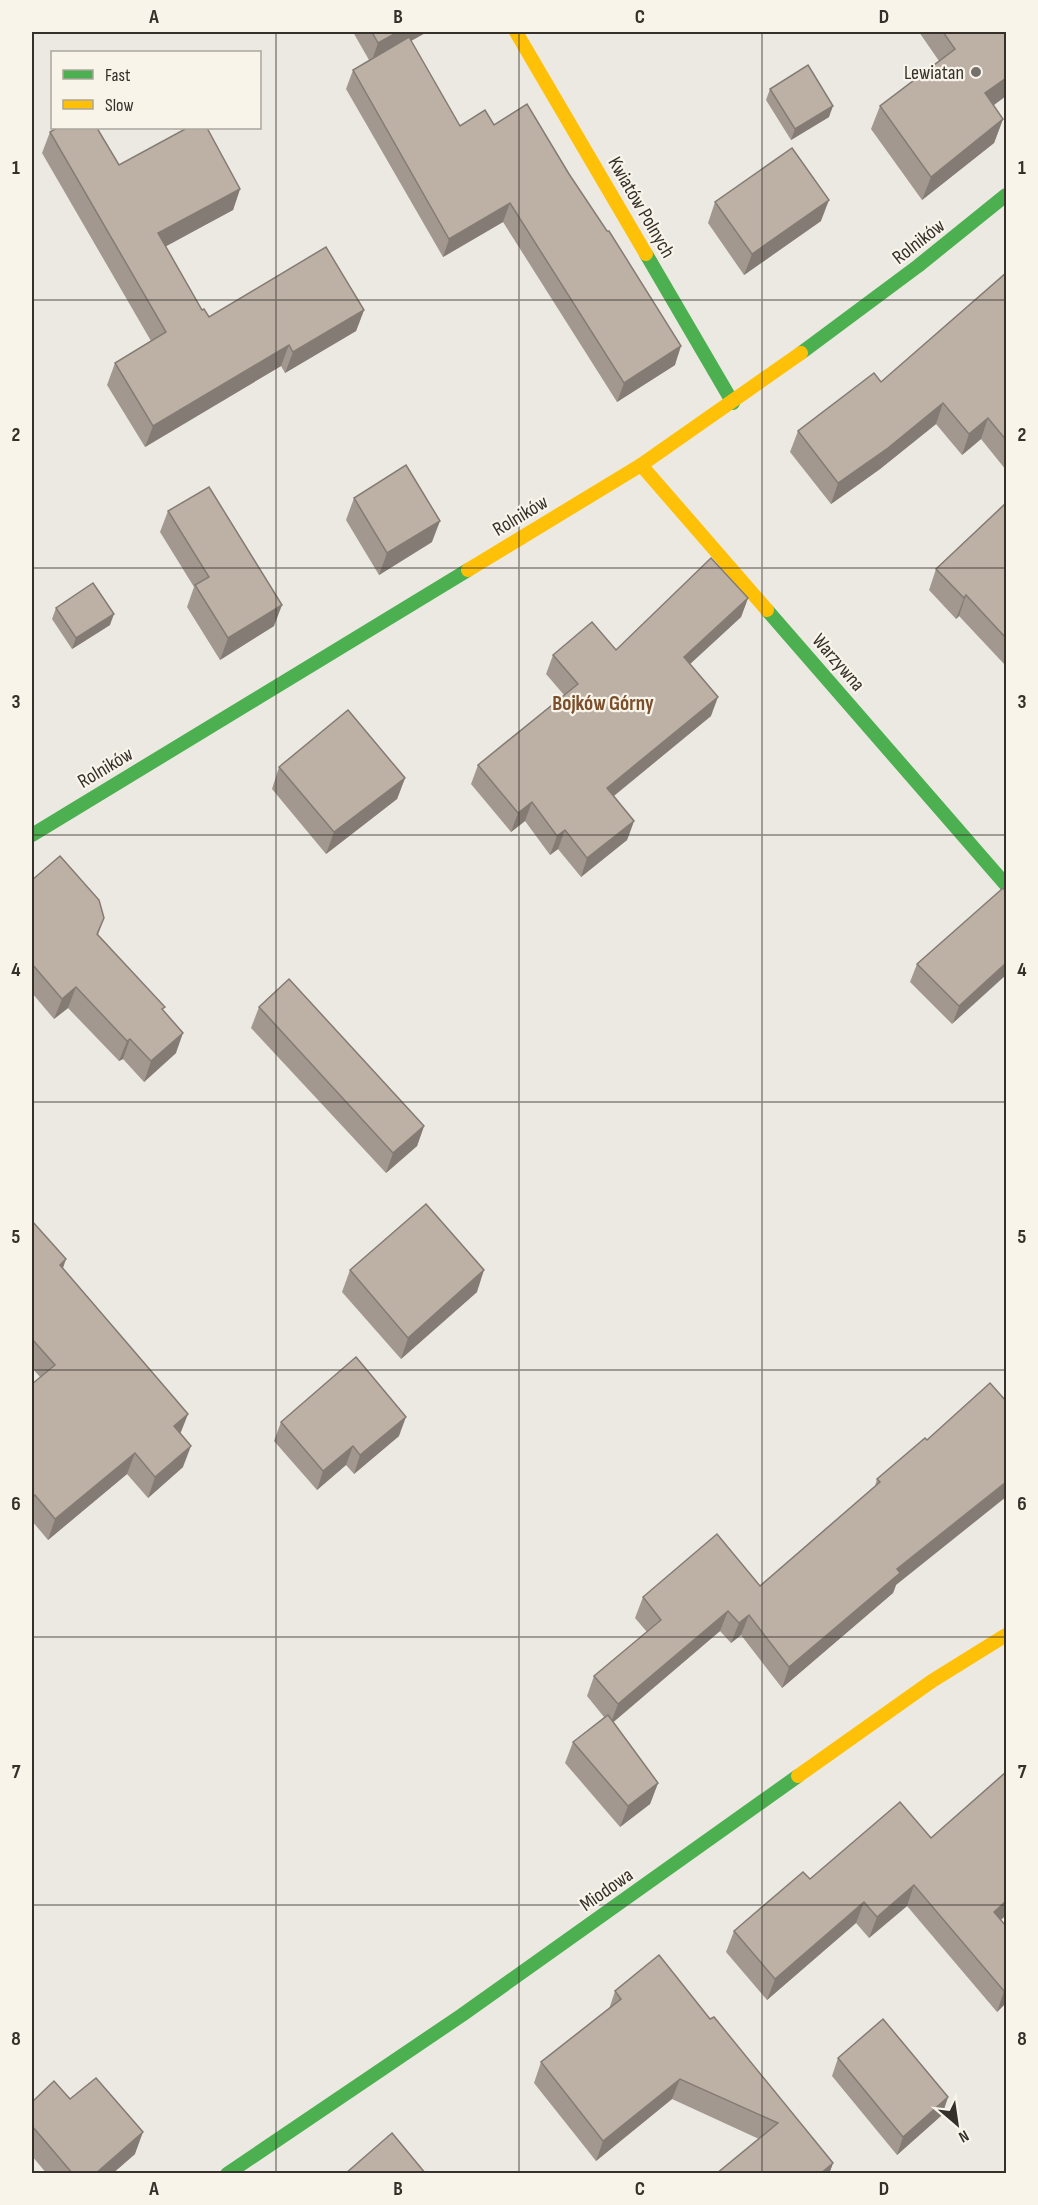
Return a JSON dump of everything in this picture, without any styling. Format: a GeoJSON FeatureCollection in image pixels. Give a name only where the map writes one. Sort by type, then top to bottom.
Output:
{"type":"FeatureCollection","features":[{"type":"Feature","properties":{"kind":"street","name":"Kwiatów Polnych"},"geometry":{"type":"LineString","coordinates":[[516,32],[734,403]]}},
{"type":"Feature","properties":{"kind":"street","name":"Rolników"},"geometry":{"type":"LineString","coordinates":[[32,835],[641,465],[734,403],[930,258],[1006,195]]}},
{"type":"Feature","properties":{"kind":"street","name":"Warzywna"},"geometry":{"type":"LineString","coordinates":[[641,465],[1006,885]]}},
{"type":"Feature","properties":{"kind":"street","name":"Miodowa"},"geometry":{"type":"LineString","coordinates":[[227,2174],[462,2015],[932,1681],[1006,1635]]}},
{"type":"Feature","properties":{"kind":"building"},"geometry":{"type":"Polygon","coordinates":[[[372,32],[398,32],[378,43],[372,32]]]}},
{"type":"Feature","properties":{"kind":"building"},"geometry":{"type":"Polygon","coordinates":[[[943,32],[1006,32],[1006,78],[985,93],[1003,119],[931,177],[880,106],[955,49],[943,32]]]}},
{"type":"Feature","properties":{"kind":"building"},"geometry":{"type":"Polygon","coordinates":[[[409,37],[460,126],[485,110],[494,125],[527,104],[569,174],[609,231],[681,346],[624,383],[510,203],[449,239],[353,70],[409,37]]]}},
{"type":"Feature","properties":{"kind":"building"},"geometry":{"type":"Polygon","coordinates":[[[808,65],[833,106],[795,129],[770,89],[808,65]]]}},
{"type":"Feature","properties":{"kind":"building"},"geometry":{"type":"Polygon","coordinates":[[[55,129],[98,129],[119,165],[185,129],[208,129],[240,189],[158,233],[202,310],[204,309],[209,317],[326,247],[364,310],[293,352],[289,345],[153,426],[115,363],[166,332],[50,132],[55,129]]]}},
{"type":"Feature","properties":{"kind":"building"},"geometry":{"type":"Polygon","coordinates":[[[792,148],[829,200],[752,254],[715,202],[792,148]]]}},
{"type":"Feature","properties":{"kind":"building"},"geometry":{"type":"Polygon","coordinates":[[[1006,273],[1006,440],[988,418],[969,434],[943,403],[888,448],[838,483],[798,431],[874,373],[881,382],[1006,273]]]}},
{"type":"Feature","properties":{"kind":"building"},"geometry":{"type":"Polygon","coordinates":[[[406,465],[440,521],[387,553],[354,498],[406,465]]]}},
{"type":"Feature","properties":{"kind":"building"},"geometry":{"type":"Polygon","coordinates":[[[209,487],[282,605],[228,638],[195,585],[209,577],[168,511],[209,487]]]}},
{"type":"Feature","properties":{"kind":"building"},"geometry":{"type":"Polygon","coordinates":[[[1006,503],[1006,638],[966,595],[964,598],[936,569],[1006,503]]]}},
{"type":"Feature","properties":{"kind":"building"},"geometry":{"type":"Polygon","coordinates":[[[711,558],[748,598],[684,657],[718,697],[607,788],[634,821],[587,858],[565,830],[557,836],[532,802],[518,813],[478,765],[578,684],[553,655],[592,622],[616,650],[711,558]]]}},
{"type":"Feature","properties":{"kind":"building"},"geometry":{"type":"Polygon","coordinates":[[[93,583],[114,614],[76,638],[56,608],[93,583]]]}},
{"type":"Feature","properties":{"kind":"building"},"geometry":{"type":"Polygon","coordinates":[[[348,710],[405,778],[334,832],[279,767],[348,710]]]}},
{"type":"Feature","properties":{"kind":"building"},"geometry":{"type":"Polygon","coordinates":[[[60,856],[99,900],[104,918],[97,934],[165,1007],[162,1009],[183,1033],[151,1061],[130,1039],[127,1041],[76,987],[62,999],[32,964],[32,880],[60,856]]]}},
{"type":"Feature","properties":{"kind":"building"},"geometry":{"type":"Polygon","coordinates":[[[1003,888],[1006,892],[1006,963],[959,1006],[917,964],[1003,888]]]}},
{"type":"Feature","properties":{"kind":"building"},"geometry":{"type":"Polygon","coordinates":[[[289,979],[424,1126],[393,1153],[259,1007],[289,979]]]}},
{"type":"Feature","properties":{"kind":"building"},"geometry":{"type":"Polygon","coordinates":[[[426,1204],[484,1270],[408,1338],[350,1270],[426,1204]]]}},
{"type":"Feature","properties":{"kind":"building"},"geometry":{"type":"Polygon","coordinates":[[[32,1221],[66,1259],[60,1265],[188,1414],[174,1426],[191,1446],[155,1477],[135,1453],[55,1519],[35,1495],[32,1498],[32,1384],[55,1365],[32,1339],[32,1221]]]}},
{"type":"Feature","properties":{"kind":"building"},"geometry":{"type":"Polygon","coordinates":[[[356,1357],[406,1417],[360,1455],[353,1446],[323,1471],[281,1422],[356,1357]]]}},
{"type":"Feature","properties":{"kind":"building"},"geometry":{"type":"Polygon","coordinates":[[[990,1383],[1006,1401],[1006,1482],[897,1569],[900,1573],[789,1667],[749,1615],[739,1623],[728,1611],[618,1704],[594,1676],[661,1620],[643,1597],[717,1534],[760,1586],[880,1482],[877,1479],[925,1438],[927,1440],[990,1383]]]}},
{"type":"Feature","properties":{"kind":"building"},"geometry":{"type":"Polygon","coordinates":[[[608,1715],[658,1783],[628,1806],[573,1742],[608,1715]]]}},
{"type":"Feature","properties":{"kind":"building"},"geometry":{"type":"Polygon","coordinates":[[[1006,1772],[1006,1901],[994,1912],[1006,1926],[1006,1989],[1004,1991],[914,1885],[877,1917],[864,1902],[775,1979],[734,1931],[803,1872],[810,1879],[900,1802],[931,1838],[1006,1772]]]}},
{"type":"Feature","properties":{"kind":"building"},"geometry":{"type":"Polygon","coordinates":[[[659,1955],[710,2019],[714,2017],[833,2163],[820,2174],[716,2174],[778,2123],[680,2079],[603,2141],[541,2062],[621,1999],[615,1991],[659,1955]]]}},
{"type":"Feature","properties":{"kind":"building"},"geometry":{"type":"Polygon","coordinates":[[[883,2019],[948,2097],[903,2137],[838,2058],[883,2019]]]}},
{"type":"Feature","properties":{"kind":"building"},"geometry":{"type":"Polygon","coordinates":[[[96,2078],[143,2132],[95,2174],[73,2174],[32,2126],[32,2102],[54,2081],[70,2099],[96,2078]]]}},
{"type":"Feature","properties":{"kind":"building"},"geometry":{"type":"Polygon","coordinates":[[[392,2133],[426,2174],[345,2174],[392,2133]]]}},
{"type":"Feature","properties":{"kind":"traffic: fast"},"geometry":{"type":"LineString","coordinates":[[801,353],[918,266],[1006,195]]}},
{"type":"Feature","properties":{"kind":"traffic: fast"},"geometry":{"type":"LineString","coordinates":[[646,254],[733,403]]}},
{"type":"Feature","properties":{"kind":"traffic: fast"},"geometry":{"type":"LineString","coordinates":[[32,835],[468,570]]}},
{"type":"Feature","properties":{"kind":"traffic: fast"},"geometry":{"type":"LineString","coordinates":[[767,610],[1006,885]]}},
{"type":"Feature","properties":{"kind":"traffic: fast"},"geometry":{"type":"LineString","coordinates":[[227,2174],[462,2015],[798,1776]]}},
{"type":"Feature","properties":{"kind":"traffic: slow"},"geometry":{"type":"LineString","coordinates":[[516,32],[646,254]]}},
{"type":"Feature","properties":{"kind":"traffic: slow"},"geometry":{"type":"LineString","coordinates":[[468,570],[641,465],[801,353]]}},
{"type":"Feature","properties":{"kind":"traffic: slow"},"geometry":{"type":"LineString","coordinates":[[641,465],[767,610]]}},
{"type":"Feature","properties":{"kind":"traffic: slow"},"geometry":{"type":"LineString","coordinates":[[798,1776],[932,1681],[1006,1635]]}},
{"type":"Feature","properties":{"kind":"place","name":"Lewiatan"},"geometry":{"type":"Point","coordinates":[976,72]}},
{"type":"Feature","properties":{"kind":"district","name":"Bojków Górny"},"geometry":{"type":"Point","coordinates":[603,703]}}]}
